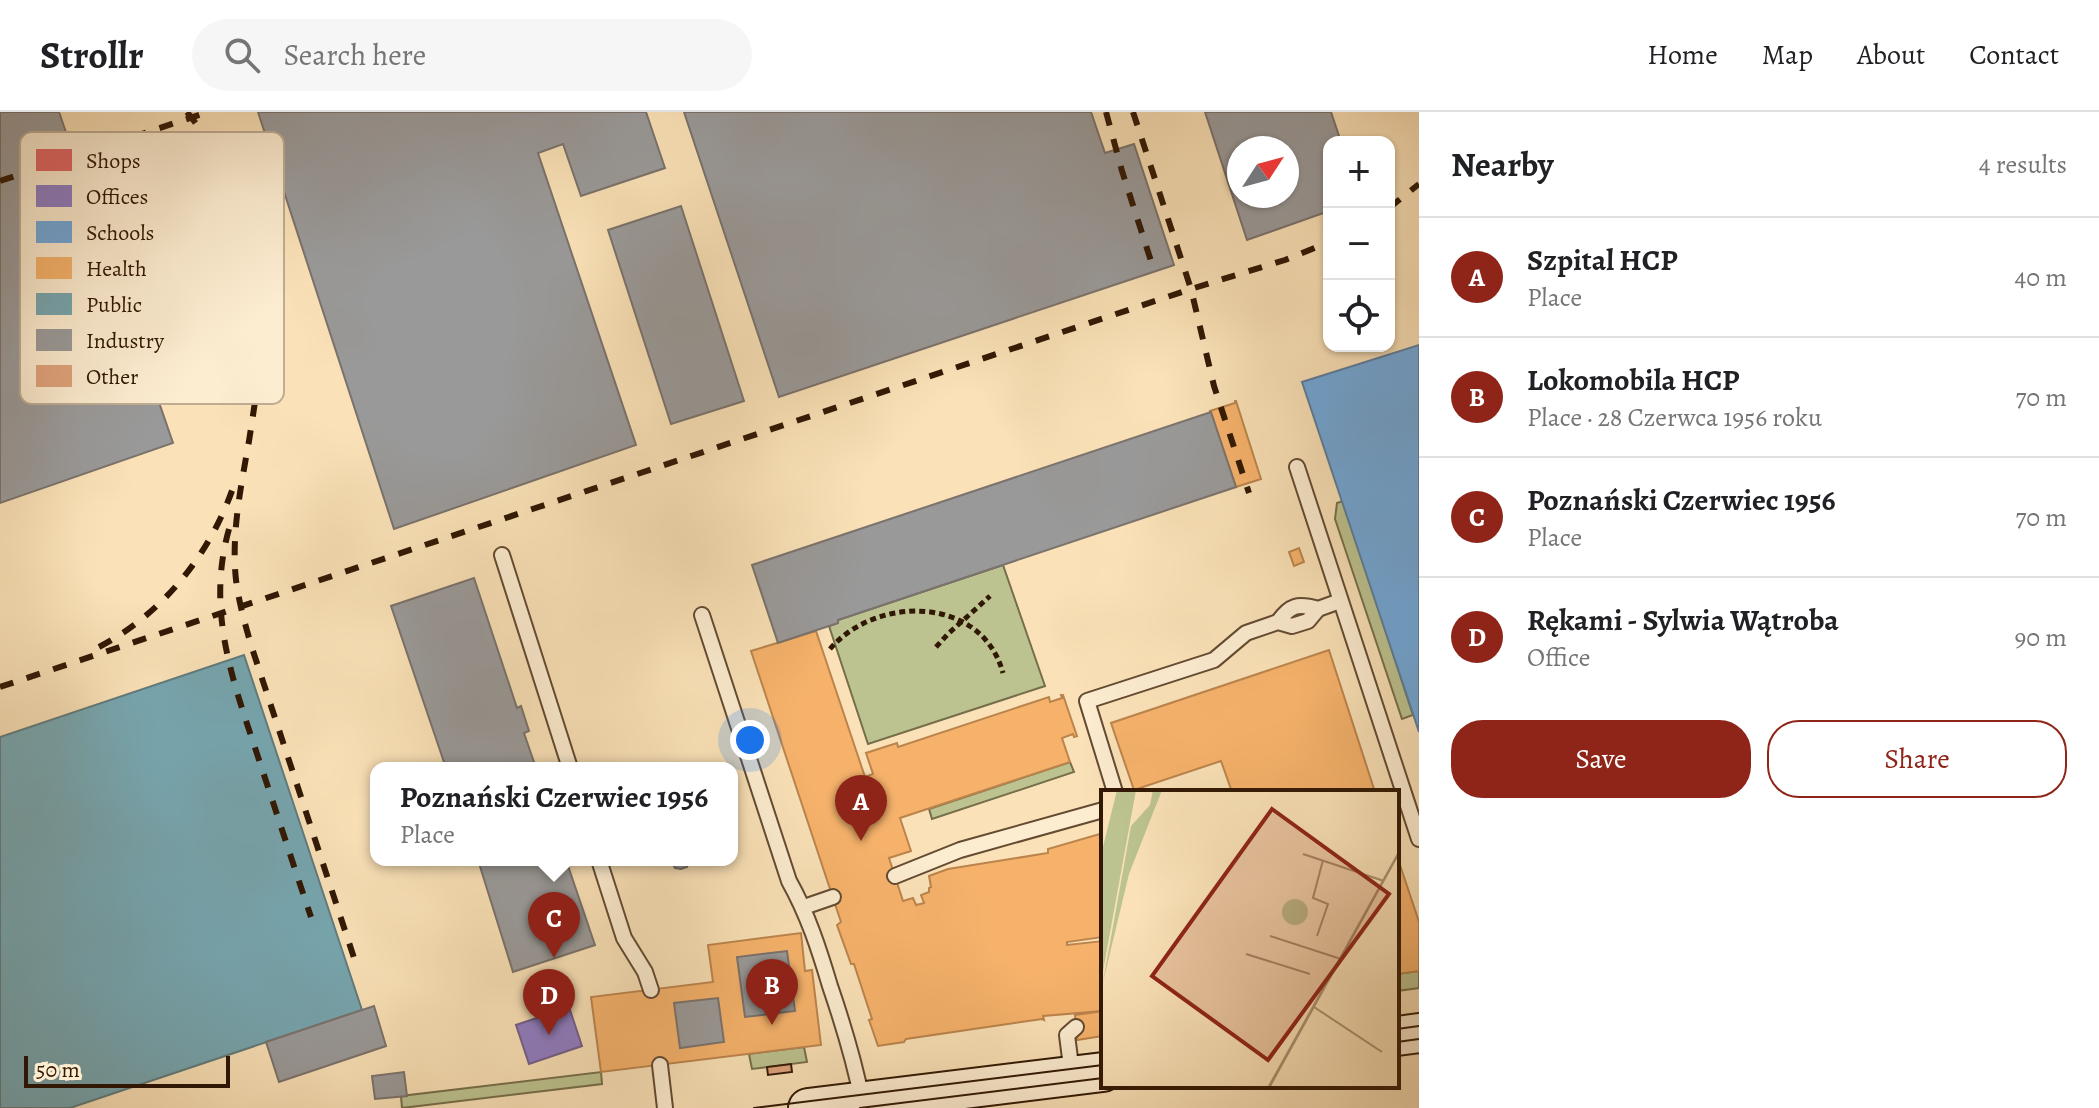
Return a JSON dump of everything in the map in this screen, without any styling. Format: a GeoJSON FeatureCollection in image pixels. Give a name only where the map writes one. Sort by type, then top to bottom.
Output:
{"type":"FeatureCollection","features":[{"type":"Feature","properties":{"kind":"street"},"geometry":{"type":"LineString","coordinates":[[1399,1036],[1419,1033]]}},
{"type":"Feature","properties":{"kind":"street"},"geometry":{"type":"LineString","coordinates":[[808,1108],[1088,1074]]}},
{"type":"Feature","properties":{"kind":"lane"},"geometry":{"type":"LineString","coordinates":[[1297,467],[1419,839]]}},
{"type":"Feature","properties":{"kind":"lane"},"geometry":{"type":"LineString","coordinates":[[502,555],[568,762]]}},
{"type":"Feature","properties":{"kind":"lane"},"geometry":{"type":"LineString","coordinates":[[1114,790],[1087,701],[1214,660],[1246,633],[1278,622],[1292,626],[1308,621],[1318,609],[1340,601]]}},
{"type":"Feature","properties":{"kind":"lane"},"geometry":{"type":"LineString","coordinates":[[702,615],[789,881],[804,907],[855,1065],[862,1101]]}},
{"type":"Feature","properties":{"kind":"lane"},"geometry":{"type":"LineString","coordinates":[[895,876],[960,850],[1101,811]]}},
{"type":"Feature","properties":{"kind":"lane"},"geometry":{"type":"LineString","coordinates":[[601,866],[624,938],[645,972],[651,990]]}},
{"type":"Feature","properties":{"kind":"lane"},"geometry":{"type":"LineString","coordinates":[[804,907],[833,897]]}},
{"type":"Feature","properties":{"kind":"lane"},"geometry":{"type":"LineString","coordinates":[[1076,1027],[1067,1035],[1088,1074]]}},
{"type":"Feature","properties":{"kind":"lane"},"geometry":{"type":"LineString","coordinates":[[660,1065],[665,1108]]}},
{"type":"Feature","properties":{"kind":"path"},"geometry":{"type":"LineString","coordinates":[[936,647],[990,596]]}},
{"type":"Feature","properties":{"kind":"path"},"geometry":{"type":"LineString","coordinates":[[830,649],[841,636],[874,617],[911,611],[928,612],[963,621],[977,630],[999,657],[1003,673]]}},
{"type":"Feature","properties":{"kind":"green space"},"geometry":{"type":"Polygon","coordinates":[[[1343,501],[1413,715],[1402,719],[1335,519],[1337,503],[1343,501]]]}},
{"type":"Feature","properties":{"kind":"green space"},"geometry":{"type":"Polygon","coordinates":[[[1003,565],[1045,686],[868,744],[829,626],[838,623],[838,620],[1003,565]]]}},
{"type":"Feature","properties":{"kind":"green space"},"geometry":{"type":"Polygon","coordinates":[[[1070,762],[1074,772],[932,819],[929,809],[1070,762]]]}},
{"type":"Feature","properties":{"kind":"green space"},"geometry":{"type":"Polygon","coordinates":[[[1419,971],[1419,988],[1399,991],[1399,974],[1419,971]]]}},
{"type":"Feature","properties":{"kind":"green space"},"geometry":{"type":"Polygon","coordinates":[[[804,1047],[807,1062],[752,1069],[749,1054],[804,1047]]]}},
{"type":"Feature","properties":{"kind":"green space"},"geometry":{"type":"Polygon","coordinates":[[[601,1072],[602,1084],[402,1108],[401,1096],[601,1072]]]}},
{"type":"Feature","properties":{"kind":"building: Shops"},"geometry":{"type":"Polygon","coordinates":[[[792,985],[811,985],[816,1030],[798,1033],[792,985]]]}},
{"type":"Feature","properties":{"kind":"building: Offices"},"geometry":{"type":"Polygon","coordinates":[[[569,1007],[582,1046],[529,1064],[516,1025],[569,1007]]]}},
{"type":"Feature","properties":{"kind":"building: Schools"},"geometry":{"type":"Polygon","coordinates":[[[1419,345],[1419,732],[1302,382],[1419,345]]]}},
{"type":"Feature","properties":{"kind":"building: Health"},"geometry":{"type":"Polygon","coordinates":[[[1235,401],[1261,479],[1236,487],[1210,411],[1235,401]]]}},
{"type":"Feature","properties":{"kind":"building: Health"},"geometry":{"type":"Polygon","coordinates":[[[1299,548],[1304,562],[1294,566],[1289,552],[1299,548]]]}},
{"type":"Feature","properties":{"kind":"building: Health"},"geometry":{"type":"Polygon","coordinates":[[[816,631],[865,777],[873,774],[866,753],[897,743],[898,747],[1049,697],[1050,702],[1063,695],[1077,736],[1073,734],[1062,738],[1070,762],[900,818],[911,851],[889,858],[903,901],[913,898],[916,905],[924,903],[921,895],[929,892],[929,876],[948,869],[1048,853],[1048,849],[1101,834],[1101,937],[1067,942],[1067,945],[1101,941],[1101,1011],[1043,1016],[1044,1020],[906,1039],[904,1042],[878,1046],[854,964],[851,964],[837,925],[841,922],[751,651],[816,631]]]}},
{"type":"Feature","properties":{"kind":"building: Health"},"geometry":{"type":"Polygon","coordinates":[[[1329,650],[1374,790],[1231,790],[1221,761],[1134,790],[1111,723],[1329,650]]]}},
{"type":"Feature","properties":{"kind":"building: Health"},"geometry":{"type":"Polygon","coordinates":[[[1399,862],[1419,922],[1419,971],[1399,974],[1399,862]]]}},
{"type":"Feature","properties":{"kind":"building: Health"},"geometry":{"type":"Polygon","coordinates":[[[801,933],[805,971],[812,970],[821,1045],[601,1072],[591,997],[713,982],[708,945],[801,933]]]}},
{"type":"Feature","properties":{"kind":"building: Health"},"geometry":{"type":"Polygon","coordinates":[[[1101,1011],[1101,1036],[1077,1040],[1075,1015],[1101,1011]]]}},
{"type":"Feature","properties":{"kind":"building: Public"},"geometry":{"type":"Polygon","coordinates":[[[244,655],[362,1010],[70,1108],[0,1108],[0,737],[244,655]]]}},
{"type":"Feature","properties":{"kind":"building: Industry"},"geometry":{"type":"Polygon","coordinates":[[[0,112],[59,112],[66,132],[20,132],[20,404],[160,404],[173,443],[0,503],[0,112]]]}},
{"type":"Feature","properties":{"kind":"building: Industry"},"geometry":{"type":"Polygon","coordinates":[[[258,112],[646,112],[665,168],[581,196],[563,144],[538,153],[636,445],[394,529],[284,192],[284,132],[265,132],[258,112]]]}},
{"type":"Feature","properties":{"kind":"building: Industry"},"geometry":{"type":"Polygon","coordinates":[[[684,112],[1091,112],[1105,153],[1134,144],[1174,265],[779,397],[684,112]]]}},
{"type":"Feature","properties":{"kind":"building: Industry"},"geometry":{"type":"Polygon","coordinates":[[[1205,112],[1331,112],[1339,136],[1323,136],[1323,213],[1247,240],[1236,208],[1299,208],[1299,136],[1227,136],[1227,179],[1205,112]]]}},
{"type":"Feature","properties":{"kind":"building: Industry"},"geometry":{"type":"Polygon","coordinates":[[[681,206],[744,401],[671,424],[608,230],[681,206]]]}},
{"type":"Feature","properties":{"kind":"building: Industry"},"geometry":{"type":"Polygon","coordinates":[[[1211,412],[1236,487],[838,620],[838,623],[778,643],[752,565],[1211,412]]]}},
{"type":"Feature","properties":{"kind":"building: Industry"},"geometry":{"type":"Polygon","coordinates":[[[474,578],[517,708],[521,706],[529,731],[524,733],[534,762],[444,762],[391,606],[474,578]]]}},
{"type":"Feature","properties":{"kind":"building: Industry"},"geometry":{"type":"Polygon","coordinates":[[[480,866],[568,866],[595,945],[513,972],[480,866]]]}},
{"type":"Feature","properties":{"kind":"building: Industry"},"geometry":{"type":"Polygon","coordinates":[[[787,951],[795,1011],[745,1017],[737,957],[787,951]]]}},
{"type":"Feature","properties":{"kind":"building: Industry"},"geometry":{"type":"Polygon","coordinates":[[[718,998],[724,1042],[680,1048],[674,1003],[718,998]]]}},
{"type":"Feature","properties":{"kind":"building: Industry"},"geometry":{"type":"Polygon","coordinates":[[[374,1006],[386,1046],[279,1082],[266,1042],[374,1006]]]}},
{"type":"Feature","properties":{"kind":"building: Industry"},"geometry":{"type":"Polygon","coordinates":[[[404,1072],[407,1096],[375,1099],[372,1076],[404,1072]]]}},
{"type":"Feature","properties":{"kind":"building: Other"},"geometry":{"type":"Polygon","coordinates":[[[791,1064],[792,1072],[768,1075],[767,1067],[791,1064]]]}},
{"type":"Feature","properties":{"kind":"tram line"},"geometry":{"type":"LineString","coordinates":[[1399,1029],[1419,1026]]}},
{"type":"Feature","properties":{"kind":"tram line"},"geometry":{"type":"LineString","coordinates":[[1399,1042],[1419,1039]]}},
{"type":"Feature","properties":{"kind":"tram line"},"geometry":{"type":"LineString","coordinates":[[754,1108],[1101,1065]]}},
{"type":"Feature","properties":{"kind":"tram line"},"geometry":{"type":"LineString","coordinates":[[860,1108],[1101,1078]]}},
{"type":"Feature","properties":{"kind":"railway"},"geometry":{"type":"LineString","coordinates":[[187,112],[202,132]]}},
{"type":"Feature","properties":{"kind":"railway"},"geometry":{"type":"LineString","coordinates":[[148,132],[208,112]]}},
{"type":"Feature","properties":{"kind":"railway"},"geometry":{"type":"LineString","coordinates":[[1106,112],[1151,261]]}},
{"type":"Feature","properties":{"kind":"railway"},"geometry":{"type":"LineString","coordinates":[[1133,112],[1191,289],[1214,386],[1249,493]]}},
{"type":"Feature","properties":{"kind":"railway"},"geometry":{"type":"LineString","coordinates":[[0,181],[20,174]]}},
{"type":"Feature","properties":{"kind":"railway"},"geometry":{"type":"LineString","coordinates":[[1395,203],[1419,184]]}},
{"type":"Feature","properties":{"kind":"railway"},"geometry":{"type":"LineString","coordinates":[[0,687],[1285,260],[1323,244]]}},
{"type":"Feature","properties":{"kind":"railway"},"geometry":{"type":"LineString","coordinates":[[254,404],[236,528],[235,563],[239,597],[251,645],[358,970]]}},
{"type":"Feature","properties":{"kind":"railway"},"geometry":{"type":"LineString","coordinates":[[99,647],[144,617],[182,579],[212,534],[234,485]]}},
{"type":"Feature","properties":{"kind":"railway"},"geometry":{"type":"LineString","coordinates":[[229,529],[222,560],[220,591],[226,649],[311,917]]}},
{"type":"Feature","properties":{"kind":"place","name":"Szpital HCP"},"geometry":{"type":"Point","coordinates":[861,841]}},
{"type":"Feature","properties":{"kind":"place","name":"Poznański Czerwiec 1956"},"geometry":{"type":"Point","coordinates":[554,958]}},
{"type":"Feature","properties":{"kind":"place","name":"Lokomobila HCP"},"geometry":{"type":"Point","coordinates":[772,1025]}},
{"type":"Feature","properties":{"kind":"place","name":"Rękami - Sylwia Wątroba"},"geometry":{"type":"Point","coordinates":[549,1035]}}]}
